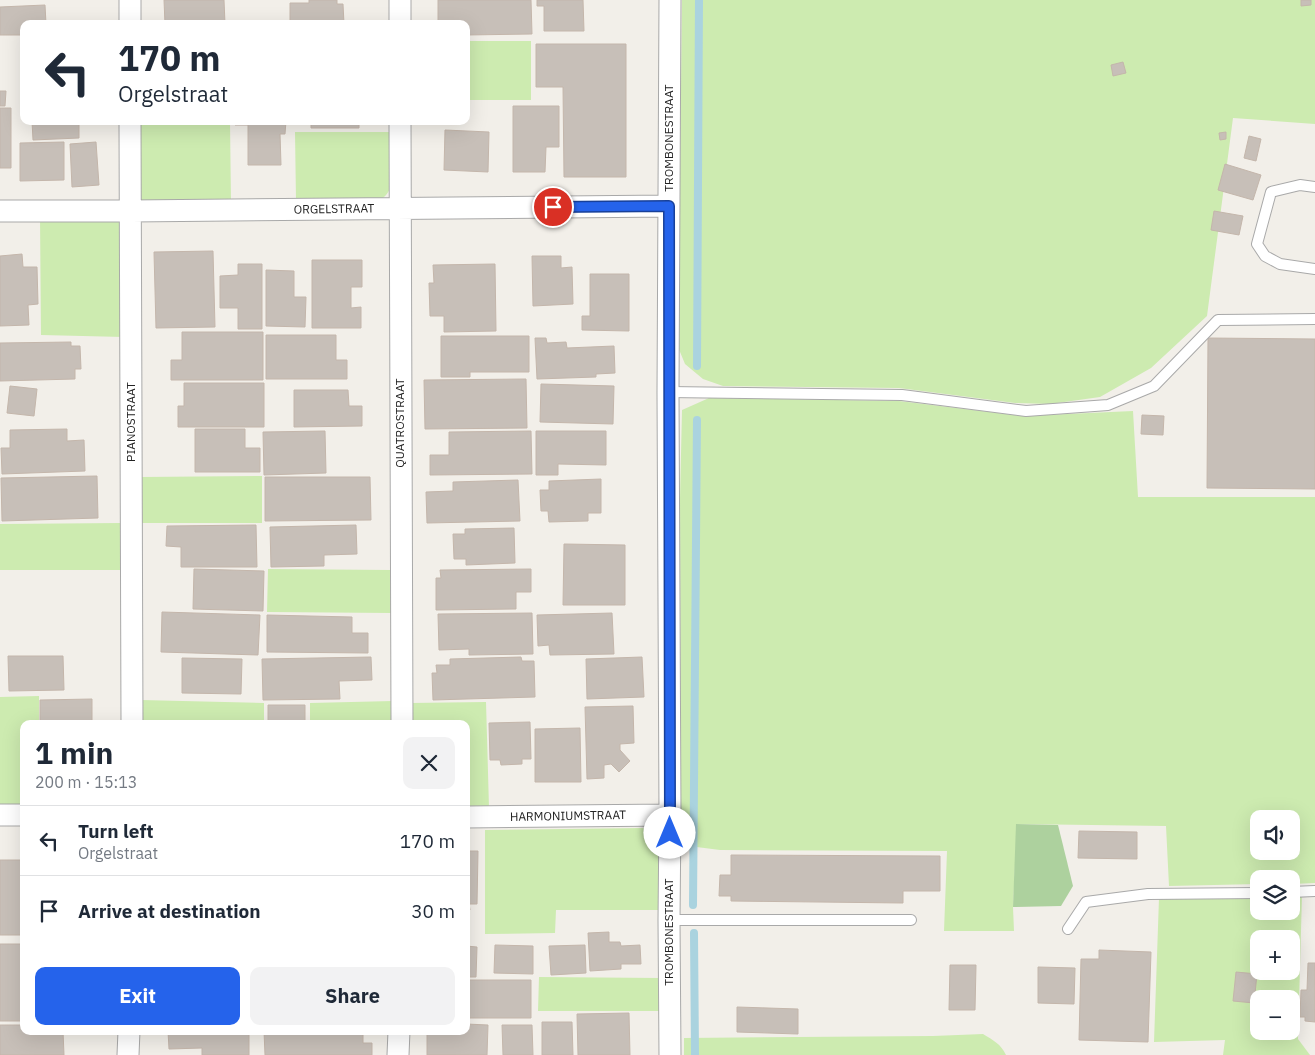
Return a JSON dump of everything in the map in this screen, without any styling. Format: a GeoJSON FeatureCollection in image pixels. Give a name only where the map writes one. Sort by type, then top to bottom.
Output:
{"type":"FeatureCollection","features":[{"type":"Feature","properties":{"kind":"street"},"geometry":{"type":"LineString","coordinates":[[130,0],[130,20]]}},
{"type":"Feature","properties":{"kind":"street"},"geometry":{"type":"LineString","coordinates":[[400,0],[400,20]]}},
{"type":"Feature","properties":{"kind":"street","name":"TROMBONESTRAAT"},"geometry":{"type":"LineString","coordinates":[[670,0],[668,392],[670,1055]]}},
{"type":"Feature","properties":{"kind":"street","name":"PIANOSTRAAT"},"geometry":{"type":"LineString","coordinates":[[130,125],[132,720]]}},
{"type":"Feature","properties":{"kind":"street","name":"QUATROSTRAAT"},"geometry":{"type":"LineString","coordinates":[[400,125],[402,720]]}},
{"type":"Feature","properties":{"kind":"street","name":"ORGELSTRAAT"},"geometry":{"type":"LineString","coordinates":[[0,211],[669,206]]}},
{"type":"Feature","properties":{"kind":"street"},"geometry":{"type":"LineString","coordinates":[[0,815],[20,815]]}},
{"type":"Feature","properties":{"kind":"street","name":"HARMONIUMSTRAAT"},"geometry":{"type":"LineString","coordinates":[[470,817],[670,815]]}},
{"type":"Feature","properties":{"kind":"street"},"geometry":{"type":"LineString","coordinates":[[128,1055],[129,1035]]}},
{"type":"Feature","properties":{"kind":"street"},"geometry":{"type":"LineString","coordinates":[[398,1055],[399,1035]]}},
{"type":"Feature","properties":{"kind":"lane"},"geometry":{"type":"LineString","coordinates":[[1315,187],[1300,185],[1271,192],[1257,244],[1265,256],[1280,264],[1315,269]]}},
{"type":"Feature","properties":{"kind":"lane"},"geometry":{"type":"LineString","coordinates":[[668,392],[902,395],[1026,410],[1108,405],[1154,386],[1218,320],[1315,319]]}},
{"type":"Feature","properties":{"kind":"lane"},"geometry":{"type":"LineString","coordinates":[[1300,892],[1315,891]]}},
{"type":"Feature","properties":{"kind":"lane"},"geometry":{"type":"LineString","coordinates":[[1068,928],[1086,902],[1148,894],[1250,892]]}},
{"type":"Feature","properties":{"kind":"lane"},"geometry":{"type":"LineString","coordinates":[[669,920],[911,920]]}},
{"type":"Feature","properties":{"kind":"green space"},"geometry":{"type":"Polygon","coordinates":[[[682,0],[1315,0],[1315,124],[1233,118],[1207,316],[1151,368],[1100,397],[1050,404],[1015,403],[899,388],[723,386],[703,379],[685,364],[678,347],[682,0]]]}},
{"type":"Feature","properties":{"kind":"green space"},"geometry":{"type":"Polygon","coordinates":[[[470,41],[531,41],[531,100],[470,100],[470,41]]]}},
{"type":"Feature","properties":{"kind":"green space"},"geometry":{"type":"Polygon","coordinates":[[[136,125],[230,125],[231,204],[142,203],[138,197],[136,125]]]}},
{"type":"Feature","properties":{"kind":"green space"},"geometry":{"type":"Polygon","coordinates":[[[295,132],[392,132],[392,184],[388,192],[378,201],[296,201],[295,132]]]}},
{"type":"Feature","properties":{"kind":"green space"},"geometry":{"type":"Polygon","coordinates":[[[40,216],[121,221],[124,337],[41,335],[40,216]]]}},
{"type":"Feature","properties":{"kind":"green space"},"geometry":{"type":"Polygon","coordinates":[[[709,398],[899,401],[1023,416],[1133,411],[1138,497],[1315,497],[1315,883],[1300,884],[1300,870],[1250,870],[1250,884],[1169,886],[1166,826],[1017,824],[1013,907],[1014,931],[944,931],[947,851],[720,850],[681,845],[680,498],[682,410],[709,398]]]}},
{"type":"Feature","properties":{"kind":"green space"},"geometry":{"type":"Polygon","coordinates":[[[262,476],[262,523],[141,523],[141,477],[262,476]]]}},
{"type":"Feature","properties":{"kind":"green space"},"geometry":{"type":"Polygon","coordinates":[[[121,523],[121,570],[0,570],[0,524],[121,523]]]}},
{"type":"Feature","properties":{"kind":"green space"},"geometry":{"type":"Polygon","coordinates":[[[268,569],[392,570],[391,613],[267,612],[268,569]]]}},
{"type":"Feature","properties":{"kind":"green space"},"geometry":{"type":"Polygon","coordinates":[[[39,696],[39,720],[20,720],[20,807],[0,808],[0,697],[39,696]]]}},
{"type":"Feature","properties":{"kind":"green space"},"geometry":{"type":"Polygon","coordinates":[[[141,700],[264,703],[264,720],[141,720],[141,700]]]}},
{"type":"Feature","properties":{"kind":"green space"},"geometry":{"type":"Polygon","coordinates":[[[393,701],[393,720],[310,720],[310,703],[393,701]]]}},
{"type":"Feature","properties":{"kind":"green space"},"geometry":{"type":"Polygon","coordinates":[[[486,702],[489,807],[470,808],[470,720],[410,720],[410,703],[486,702]]]}},
{"type":"Feature","properties":{"kind":"green space"},"geometry":{"type":"Polygon","coordinates":[[[1016,824],[1058,825],[1073,886],[1061,906],[1013,907],[1016,824]]]}},
{"type":"Feature","properties":{"kind":"green space"},"geometry":{"type":"Polygon","coordinates":[[[642,828],[656,831],[662,842],[662,910],[556,910],[555,933],[485,934],[485,830],[642,828]]]}},
{"type":"Feature","properties":{"kind":"green space"},"geometry":{"type":"Polygon","coordinates":[[[1300,895],[1302,895],[1300,967],[1300,930],[1250,930],[1250,980],[1300,980],[1299,990],[1250,990],[1250,1040],[1299,1040],[1310,1055],[1223,1055],[1225,1040],[1154,1042],[1159,898],[1250,896],[1250,920],[1300,920],[1300,895]]]}},
{"type":"Feature","properties":{"kind":"green space"},"geometry":{"type":"Polygon","coordinates":[[[539,977],[661,978],[661,1011],[538,1011],[539,977]]]}},
{"type":"Feature","properties":{"kind":"green space"},"geometry":{"type":"Polygon","coordinates":[[[983,1034],[999,1045],[1006,1055],[684,1055],[684,1038],[983,1034]]]}},
{"type":"Feature","properties":{"kind":"building"},"geometry":{"type":"Polygon","coordinates":[[[164,0],[224,0],[225,20],[165,20],[164,0]]]}},
{"type":"Feature","properties":{"kind":"building"},"geometry":{"type":"Polygon","coordinates":[[[309,0],[337,0],[337,4],[343,4],[344,20],[290,20],[290,3],[309,3],[309,0]]]}},
{"type":"Feature","properties":{"kind":"building"},"geometry":{"type":"Polygon","coordinates":[[[438,0],[531,0],[532,34],[470,35],[470,20],[438,20],[438,0]]]}},
{"type":"Feature","properties":{"kind":"building"},"geometry":{"type":"Polygon","coordinates":[[[537,0],[583,0],[584,31],[544,31],[544,6],[537,6],[537,0]]]}},
{"type":"Feature","properties":{"kind":"building"},"geometry":{"type":"Polygon","coordinates":[[[1301,0],[1311,0],[1311,5],[1301,6],[1301,0]]]}},
{"type":"Feature","properties":{"kind":"building"},"geometry":{"type":"Polygon","coordinates":[[[45,5],[46,20],[20,20],[20,35],[0,35],[0,7],[45,5]]]}},
{"type":"Feature","properties":{"kind":"building"},"geometry":{"type":"Polygon","coordinates":[[[536,44],[626,44],[626,177],[564,177],[563,87],[536,87],[536,44]]]}},
{"type":"Feature","properties":{"kind":"building"},"geometry":{"type":"Polygon","coordinates":[[[1123,62],[1126,73],[1113,76],[1111,65],[1123,62]]]}},
{"type":"Feature","properties":{"kind":"building"},"geometry":{"type":"Polygon","coordinates":[[[0,91],[6,91],[5,106],[0,106],[0,91]]]}},
{"type":"Feature","properties":{"kind":"building"},"geometry":{"type":"Polygon","coordinates":[[[513,106],[559,106],[559,147],[546,147],[545,172],[513,172],[513,106]]]}},
{"type":"Feature","properties":{"kind":"building"},"geometry":{"type":"Polygon","coordinates":[[[0,108],[11,108],[11,168],[0,168],[0,108]]]}},
{"type":"Feature","properties":{"kind":"building"},"geometry":{"type":"Polygon","coordinates":[[[32,125],[79,125],[79,138],[33,140],[32,125]]]}},
{"type":"Feature","properties":{"kind":"building"},"geometry":{"type":"Polygon","coordinates":[[[248,125],[286,125],[285,134],[280,134],[281,165],[248,165],[248,125]]]}},
{"type":"Feature","properties":{"kind":"building"},"geometry":{"type":"Polygon","coordinates":[[[311,125],[359,125],[359,128],[311,128],[311,125]]]}},
{"type":"Feature","properties":{"kind":"building"},"geometry":{"type":"Polygon","coordinates":[[[445,130],[489,132],[488,172],[444,170],[445,130]]]}},
{"type":"Feature","properties":{"kind":"building"},"geometry":{"type":"Polygon","coordinates":[[[1226,132],[1226,139],[1220,140],[1219,133],[1226,132]]]}},
{"type":"Feature","properties":{"kind":"building"},"geometry":{"type":"Polygon","coordinates":[[[1249,136],[1261,139],[1256,161],[1244,158],[1249,136]]]}},
{"type":"Feature","properties":{"kind":"building"},"geometry":{"type":"Polygon","coordinates":[[[64,142],[64,180],[20,181],[20,143],[64,142]]]}},
{"type":"Feature","properties":{"kind":"building"},"geometry":{"type":"Polygon","coordinates":[[[96,142],[99,185],[72,187],[70,144],[96,142]]]}},
{"type":"Feature","properties":{"kind":"building"},"geometry":{"type":"Polygon","coordinates":[[[1225,164],[1261,175],[1253,200],[1218,190],[1225,164]]]}},
{"type":"Feature","properties":{"kind":"building"},"geometry":{"type":"Polygon","coordinates":[[[1214,211],[1243,216],[1239,235],[1211,230],[1214,211]]]}},
{"type":"Feature","properties":{"kind":"building"},"geometry":{"type":"Polygon","coordinates":[[[213,251],[215,327],[156,328],[154,252],[213,251]]]}},
{"type":"Feature","properties":{"kind":"building"},"geometry":{"type":"Polygon","coordinates":[[[22,254],[23,267],[37,267],[38,304],[28,305],[29,325],[0,326],[0,256],[22,254]]]}},
{"type":"Feature","properties":{"kind":"building"},"geometry":{"type":"Polygon","coordinates":[[[532,256],[561,256],[561,268],[572,267],[573,304],[533,306],[532,256]]]}},
{"type":"Feature","properties":{"kind":"building"},"geometry":{"type":"Polygon","coordinates":[[[312,260],[362,260],[362,287],[351,287],[351,308],[361,307],[361,328],[312,328],[312,260]]]}},
{"type":"Feature","properties":{"kind":"building"},"geometry":{"type":"Polygon","coordinates":[[[238,264],[262,264],[262,329],[238,329],[238,308],[220,308],[220,276],[238,275],[238,264]]]}},
{"type":"Feature","properties":{"kind":"building"},"geometry":{"type":"Polygon","coordinates":[[[495,264],[496,331],[444,332],[444,316],[430,316],[429,283],[434,283],[433,265],[495,264]]]}},
{"type":"Feature","properties":{"kind":"building"},"geometry":{"type":"Polygon","coordinates":[[[266,270],[294,271],[294,297],[306,297],[305,327],[266,326],[266,270]]]}},
{"type":"Feature","properties":{"kind":"building"},"geometry":{"type":"Polygon","coordinates":[[[590,274],[629,274],[629,331],[582,330],[582,316],[590,316],[590,274]]]}},
{"type":"Feature","properties":{"kind":"building"},"geometry":{"type":"Polygon","coordinates":[[[182,332],[263,332],[263,380],[171,380],[171,360],[182,360],[182,332]]]}},
{"type":"Feature","properties":{"kind":"building"},"geometry":{"type":"Polygon","coordinates":[[[266,335],[336,335],[336,360],[347,360],[347,379],[266,379],[266,335]]]}},
{"type":"Feature","properties":{"kind":"building"},"geometry":{"type":"Polygon","coordinates":[[[441,336],[529,336],[529,372],[470,372],[470,377],[441,377],[441,336]]]}},
{"type":"Feature","properties":{"kind":"building"},"geometry":{"type":"Polygon","coordinates":[[[535,338],[546,338],[547,343],[566,342],[567,348],[614,346],[615,373],[596,374],[596,377],[537,379],[535,338]]]}},
{"type":"Feature","properties":{"kind":"building"},"geometry":{"type":"Polygon","coordinates":[[[1208,338],[1315,339],[1315,489],[1207,488],[1208,338]]]}},
{"type":"Feature","properties":{"kind":"building"},"geometry":{"type":"Polygon","coordinates":[[[71,342],[71,346],[80,346],[81,369],[75,369],[75,379],[0,381],[0,343],[71,342]]]}},
{"type":"Feature","properties":{"kind":"building"},"geometry":{"type":"Polygon","coordinates":[[[526,379],[527,428],[425,429],[424,380],[526,379]]]}},
{"type":"Feature","properties":{"kind":"building"},"geometry":{"type":"Polygon","coordinates":[[[184,383],[264,383],[264,427],[178,427],[178,406],[184,406],[184,383]]]}},
{"type":"Feature","properties":{"kind":"building"},"geometry":{"type":"Polygon","coordinates":[[[541,384],[614,386],[613,424],[540,422],[541,384]]]}},
{"type":"Feature","properties":{"kind":"building"},"geometry":{"type":"Polygon","coordinates":[[[10,386],[37,389],[34,416],[7,413],[10,386]]]}},
{"type":"Feature","properties":{"kind":"building"},"geometry":{"type":"Polygon","coordinates":[[[294,390],[348,390],[349,406],[362,406],[362,426],[294,427],[294,390]]]}},
{"type":"Feature","properties":{"kind":"building"},"geometry":{"type":"Polygon","coordinates":[[[1142,415],[1164,416],[1163,435],[1141,434],[1142,415]]]}},
{"type":"Feature","properties":{"kind":"building"},"geometry":{"type":"Polygon","coordinates":[[[67,429],[67,441],[84,440],[85,471],[2,474],[1,448],[10,448],[10,430],[67,429]]]}},
{"type":"Feature","properties":{"kind":"building"},"geometry":{"type":"Polygon","coordinates":[[[195,429],[245,429],[245,448],[260,448],[260,472],[195,472],[195,429]]]}},
{"type":"Feature","properties":{"kind":"building"},"geometry":{"type":"Polygon","coordinates":[[[325,431],[326,473],[264,475],[263,432],[325,431]]]}},
{"type":"Feature","properties":{"kind":"building"},"geometry":{"type":"Polygon","coordinates":[[[531,431],[532,474],[430,475],[430,455],[449,455],[449,432],[531,431]]]}},
{"type":"Feature","properties":{"kind":"building"},"geometry":{"type":"Polygon","coordinates":[[[536,431],[606,431],[606,465],[558,464],[558,475],[536,475],[536,431]]]}},
{"type":"Feature","properties":{"kind":"building"},"geometry":{"type":"Polygon","coordinates":[[[97,476],[98,518],[2,521],[1,478],[97,476]]]}},
{"type":"Feature","properties":{"kind":"building"},"geometry":{"type":"Polygon","coordinates":[[[265,477],[370,477],[371,520],[265,521],[265,477]]]}},
{"type":"Feature","properties":{"kind":"building"},"geometry":{"type":"Polygon","coordinates":[[[601,479],[601,513],[588,513],[588,521],[549,522],[548,511],[541,511],[540,490],[549,490],[549,481],[601,479]]]}},
{"type":"Feature","properties":{"kind":"building"},"geometry":{"type":"Polygon","coordinates":[[[518,480],[520,521],[427,523],[426,492],[453,491],[453,482],[518,480]]]}},
{"type":"Feature","properties":{"kind":"building"},"geometry":{"type":"Polygon","coordinates":[[[256,525],[257,567],[181,567],[181,547],[166,546],[167,526],[256,525]]]}},
{"type":"Feature","properties":{"kind":"building"},"geometry":{"type":"Polygon","coordinates":[[[356,525],[357,554],[324,555],[324,566],[271,567],[270,527],[356,525]]]}},
{"type":"Feature","properties":{"kind":"building"},"geometry":{"type":"Polygon","coordinates":[[[514,528],[515,563],[466,565],[466,559],[454,559],[453,534],[465,534],[465,529],[514,528]]]}},
{"type":"Feature","properties":{"kind":"building"},"geometry":{"type":"Polygon","coordinates":[[[564,544],[625,545],[625,605],[563,605],[564,544]]]}},
{"type":"Feature","properties":{"kind":"building"},"geometry":{"type":"Polygon","coordinates":[[[194,569],[264,571],[263,611],[193,609],[194,569]]]}},
{"type":"Feature","properties":{"kind":"building"},"geometry":{"type":"Polygon","coordinates":[[[531,569],[531,592],[516,592],[516,609],[436,610],[436,578],[441,578],[440,570],[531,569]]]}},
{"type":"Feature","properties":{"kind":"building"},"geometry":{"type":"Polygon","coordinates":[[[162,612],[260,615],[258,655],[161,652],[162,612]]]}},
{"type":"Feature","properties":{"kind":"building"},"geometry":{"type":"Polygon","coordinates":[[[532,613],[533,654],[469,655],[469,649],[439,650],[438,614],[532,613]]]}},
{"type":"Feature","properties":{"kind":"building"},"geometry":{"type":"Polygon","coordinates":[[[612,613],[614,654],[550,655],[549,645],[538,646],[537,615],[612,613]]]}},
{"type":"Feature","properties":{"kind":"building"},"geometry":{"type":"Polygon","coordinates":[[[267,615],[352,617],[352,633],[368,633],[368,653],[267,652],[267,615]]]}},
{"type":"Feature","properties":{"kind":"building"},"geometry":{"type":"Polygon","coordinates":[[[8,656],[63,656],[64,690],[9,691],[8,656]]]}},
{"type":"Feature","properties":{"kind":"building"},"geometry":{"type":"Polygon","coordinates":[[[371,657],[372,680],[339,681],[340,699],[263,700],[262,659],[371,657]]]}},
{"type":"Feature","properties":{"kind":"building"},"geometry":{"type":"Polygon","coordinates":[[[521,657],[522,661],[534,661],[535,697],[433,700],[432,673],[437,673],[436,665],[450,665],[450,659],[521,657]]]}},
{"type":"Feature","properties":{"kind":"building"},"geometry":{"type":"Polygon","coordinates":[[[642,657],[644,697],[587,699],[586,659],[642,657]]]}},
{"type":"Feature","properties":{"kind":"building"},"geometry":{"type":"Polygon","coordinates":[[[182,658],[242,659],[241,694],[182,693],[182,658]]]}},
{"type":"Feature","properties":{"kind":"building"},"geometry":{"type":"Polygon","coordinates":[[[92,699],[92,720],[40,720],[40,700],[92,699]]]}},
{"type":"Feature","properties":{"kind":"building"},"geometry":{"type":"Polygon","coordinates":[[[268,705],[305,705],[305,720],[268,720],[268,705]]]}},
{"type":"Feature","properties":{"kind":"building"},"geometry":{"type":"Polygon","coordinates":[[[633,706],[634,743],[620,744],[620,750],[630,761],[619,772],[611,764],[604,765],[604,778],[587,779],[585,707],[633,706]]]}},
{"type":"Feature","properties":{"kind":"building"},"geometry":{"type":"Polygon","coordinates":[[[530,722],[531,759],[522,759],[522,764],[501,765],[500,760],[490,760],[489,723],[530,722]]]}},
{"type":"Feature","properties":{"kind":"building"},"geometry":{"type":"Polygon","coordinates":[[[580,728],[581,782],[535,782],[535,729],[580,728]]]}},
{"type":"Feature","properties":{"kind":"building"},"geometry":{"type":"Polygon","coordinates":[[[1079,831],[1137,832],[1137,859],[1078,858],[1079,831]]]}},
{"type":"Feature","properties":{"kind":"building"},"geometry":{"type":"Polygon","coordinates":[[[470,851],[478,851],[477,904],[470,904],[470,851]]]}},
{"type":"Feature","properties":{"kind":"building"},"geometry":{"type":"Polygon","coordinates":[[[731,855],[940,856],[940,891],[903,891],[903,903],[731,901],[731,896],[719,896],[720,875],[731,875],[731,855]]]}},
{"type":"Feature","properties":{"kind":"building"},"geometry":{"type":"Polygon","coordinates":[[[0,860],[20,860],[20,935],[0,935],[0,860]]]}},
{"type":"Feature","properties":{"kind":"building"},"geometry":{"type":"Polygon","coordinates":[[[609,932],[609,942],[620,942],[621,946],[640,945],[641,964],[621,964],[621,969],[590,971],[588,933],[609,932]]]}},
{"type":"Feature","properties":{"kind":"building"},"geometry":{"type":"Polygon","coordinates":[[[0,944],[20,944],[20,1021],[0,1021],[0,944]]]}},
{"type":"Feature","properties":{"kind":"building"},"geometry":{"type":"Polygon","coordinates":[[[495,945],[533,946],[533,974],[494,973],[495,945]]]}},
{"type":"Feature","properties":{"kind":"building"},"geometry":{"type":"Polygon","coordinates":[[[585,945],[586,973],[551,975],[549,946],[585,945]]]}},
{"type":"Feature","properties":{"kind":"building"},"geometry":{"type":"Polygon","coordinates":[[[470,946],[477,947],[476,977],[470,977],[470,946]]]}},
{"type":"Feature","properties":{"kind":"building"},"geometry":{"type":"Polygon","coordinates":[[[1099,950],[1151,952],[1148,1042],[1079,1040],[1081,959],[1099,959],[1099,950]]]}},
{"type":"Feature","properties":{"kind":"building"},"geometry":{"type":"Polygon","coordinates":[[[1308,963],[1315,963],[1315,1022],[1305,1021],[1305,1017],[1300,1017],[1301,990],[1307,990],[1308,963]]]}},
{"type":"Feature","properties":{"kind":"building"},"geometry":{"type":"Polygon","coordinates":[[[950,965],[976,965],[975,1010],[949,1010],[950,965]]]}},
{"type":"Feature","properties":{"kind":"building"},"geometry":{"type":"Polygon","coordinates":[[[1038,967],[1075,968],[1074,1004],[1038,1003],[1038,967]]]}},
{"type":"Feature","properties":{"kind":"building"},"geometry":{"type":"Polygon","coordinates":[[[1236,972],[1250,973],[1250,980],[1256,980],[1255,990],[1250,990],[1250,1003],[1233,1001],[1236,972]]]}},
{"type":"Feature","properties":{"kind":"building"},"geometry":{"type":"Polygon","coordinates":[[[470,980],[531,980],[531,1018],[470,1018],[470,980]]]}},
{"type":"Feature","properties":{"kind":"building"},"geometry":{"type":"Polygon","coordinates":[[[737,1007],[798,1009],[798,1034],[737,1032],[737,1007]]]}},
{"type":"Feature","properties":{"kind":"building"},"geometry":{"type":"Polygon","coordinates":[[[629,1013],[630,1055],[578,1055],[577,1014],[629,1013]]]}},
{"type":"Feature","properties":{"kind":"building"},"geometry":{"type":"Polygon","coordinates":[[[542,1022],[572,1022],[573,1055],[542,1055],[542,1022]]]}},
{"type":"Feature","properties":{"kind":"building"},"geometry":{"type":"Polygon","coordinates":[[[470,1024],[488,1025],[487,1055],[427,1055],[427,1035],[470,1035],[470,1024]]]}},
{"type":"Feature","properties":{"kind":"building"},"geometry":{"type":"Polygon","coordinates":[[[0,1025],[20,1025],[20,1035],[63,1035],[64,1055],[0,1055],[0,1025]]]}},
{"type":"Feature","properties":{"kind":"building"},"geometry":{"type":"Polygon","coordinates":[[[502,1025],[532,1025],[533,1055],[503,1055],[502,1025]]]}},
{"type":"Feature","properties":{"kind":"building"},"geometry":{"type":"Polygon","coordinates":[[[168,1035],[249,1035],[249,1055],[202,1055],[202,1048],[169,1049],[168,1035]]]}},
{"type":"Feature","properties":{"kind":"building"},"geometry":{"type":"Polygon","coordinates":[[[264,1035],[363,1035],[363,1043],[372,1043],[372,1055],[265,1055],[264,1035]]]}},
{"type":"Feature","properties":{"kind":"waterway"},"geometry":{"type":"LineString","coordinates":[[697,366],[699,0]]}},
{"type":"Feature","properties":{"kind":"waterway"},"geometry":{"type":"LineString","coordinates":[[693,905],[697,420]]}},
{"type":"Feature","properties":{"kind":"waterway"},"geometry":{"type":"LineString","coordinates":[[694,933],[695,1055]]}},
{"type":"Feature","properties":{"kind":"route"},"geometry":{"type":"LineString","coordinates":[[553,207],[669,206],[670,833]]}}]}
